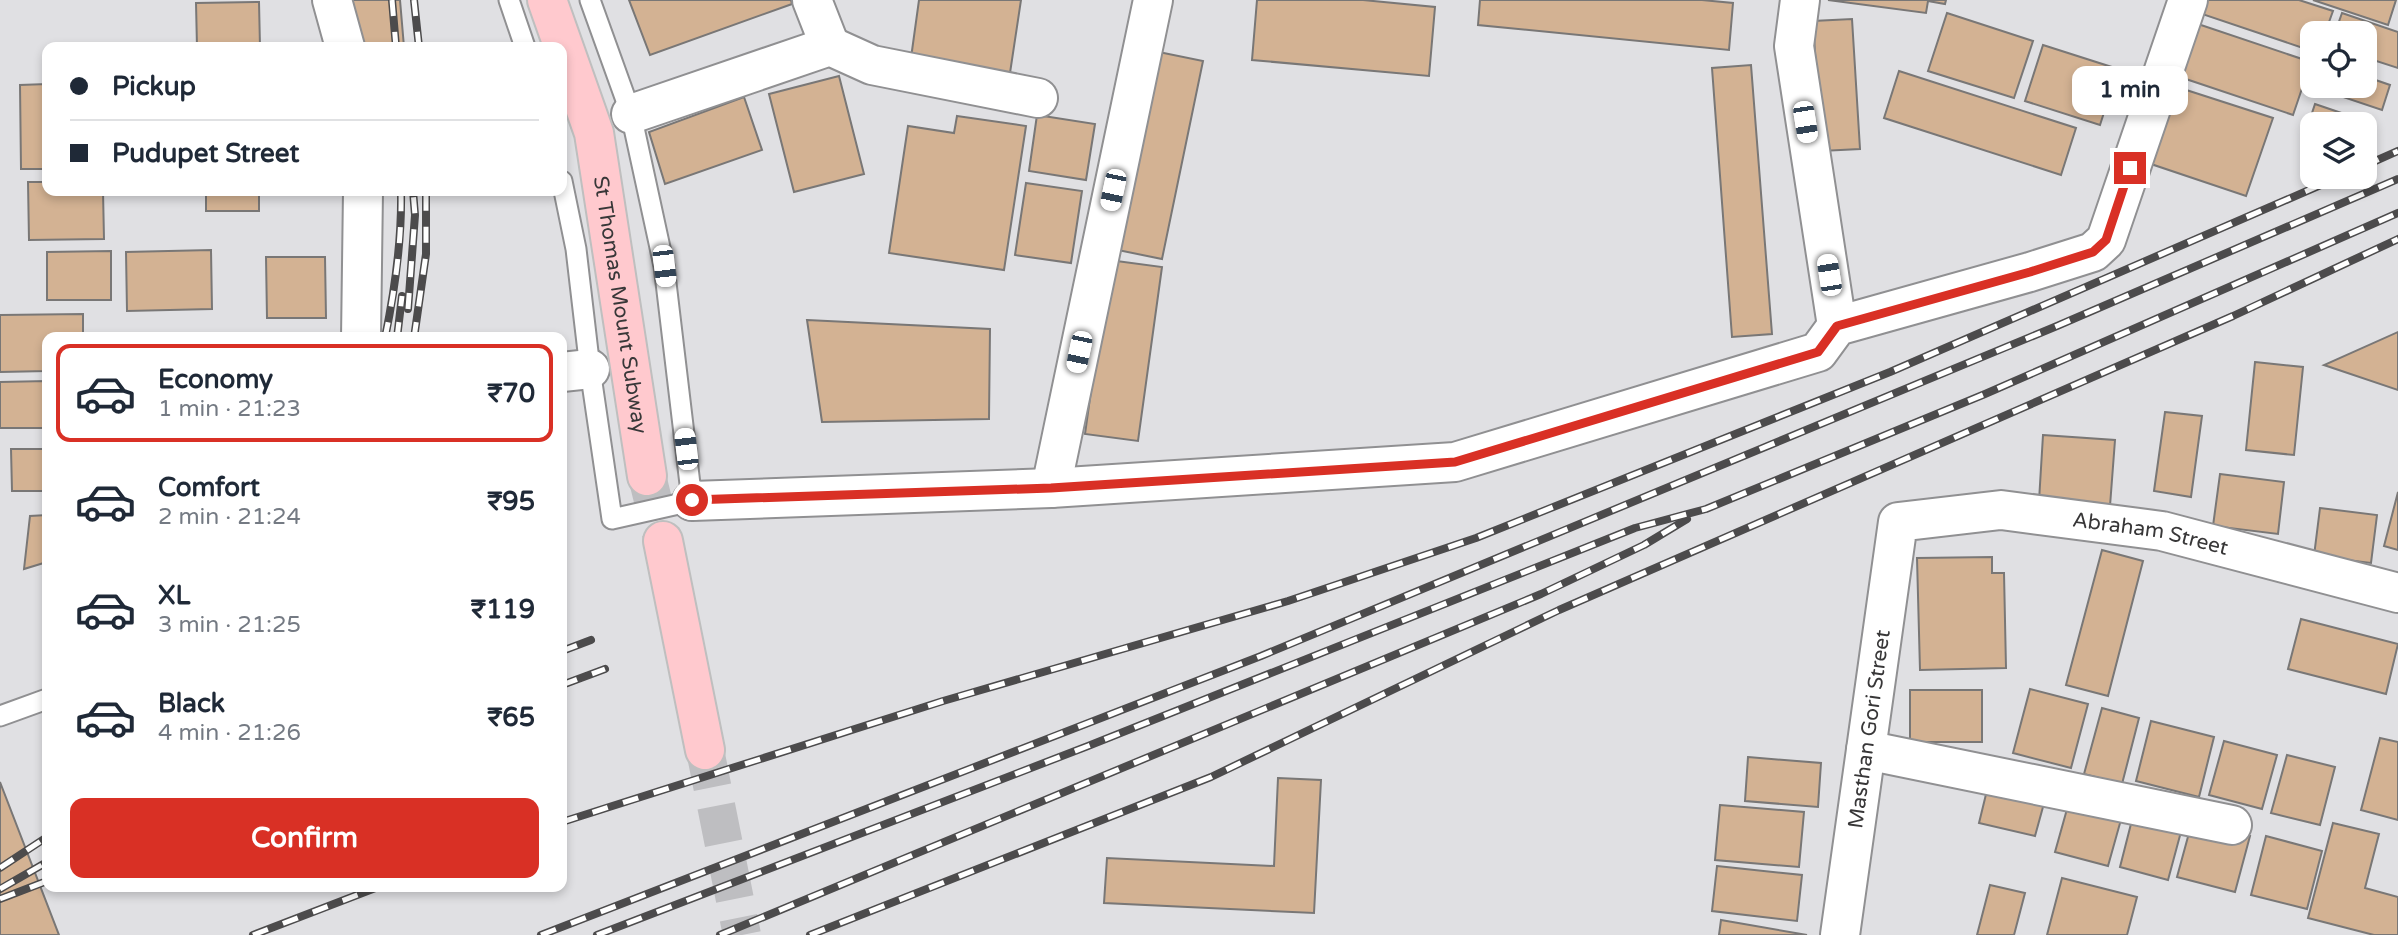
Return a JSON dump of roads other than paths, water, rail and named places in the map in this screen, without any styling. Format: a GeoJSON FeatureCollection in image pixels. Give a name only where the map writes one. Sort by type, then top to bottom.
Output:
{"type":"FeatureCollection","features":[{"type":"Feature","properties":{"kind":"main road","name":"St Thomas Mount Subway"},"geometry":{"type":"LineString","coordinates":[[547,0],[562,42]]}},
{"type":"Feature","properties":{"kind":"main road","name":"St Thomas Mount Subway"},"geometry":{"type":"LineString","coordinates":[[567,57],[594,133],[647,476]]}},
{"type":"Feature","properties":{"kind":"main road"},"geometry":{"type":"LineString","coordinates":[[663,541],[705,750]]}},
{"type":"Feature","properties":{"kind":"street"},"geometry":{"type":"LineString","coordinates":[[332,0],[344,42]]}},
{"type":"Feature","properties":{"kind":"street"},"geometry":{"type":"LineString","coordinates":[[812,0],[830,46]]}},
{"type":"Feature","properties":{"kind":"street"},"geometry":{"type":"LineString","coordinates":[[1051,488],[1153,0]]}},
{"type":"Feature","properties":{"kind":"street"},"geometry":{"type":"LineString","coordinates":[[1800,0],[1794,46],[1837,326]]}},
{"type":"Feature","properties":{"kind":"street"},"geometry":{"type":"LineString","coordinates":[[692,500],[1051,488],[1455,462],[1818,352],[1837,326],[2030,272],[2093,252],[2100,247],[2106,240],[2188,0]]}},
{"type":"Feature","properties":{"kind":"street"},"geometry":{"type":"LineString","coordinates":[[631,114],[830,46],[872,65],[1038,99]]}},
{"type":"Feature","properties":{"kind":"street"},"geometry":{"type":"LineString","coordinates":[[361,332],[363,196]]}},
{"type":"Feature","properties":{"kind":"street","name":"Abraham Street"},"geometry":{"type":"LineString","coordinates":[[1898,522],[2001,510],[2162,531],[2398,593]]}},
{"type":"Feature","properties":{"kind":"street","name":"Masthan Gori Street"},"geometry":{"type":"LineString","coordinates":[[1840,935],[1898,522]]}},
{"type":"Feature","properties":{"kind":"street"},"geometry":{"type":"LineString","coordinates":[[1866,750],[2232,825]]}},
{"type":"Feature","properties":{"kind":"lane"},"geometry":{"type":"LineString","coordinates":[[509,0],[523,42]]}},
{"type":"Feature","properties":{"kind":"lane"},"geometry":{"type":"LineString","coordinates":[[565,196],[576,249],[576,370],[612,519],[692,500],[664,266],[631,114],[590,0]]}},
{"type":"Feature","properties":{"kind":"lane"},"geometry":{"type":"LineString","coordinates":[[0,716],[42,701]]}},
{"type":"Feature","properties":{"kind":"tunnel"},"geometry":{"type":"LineString","coordinates":[[647,476],[663,541]]}},
{"type":"Feature","properties":{"kind":"tunnel"},"geometry":{"type":"LineString","coordinates":[[705,750],[742,935]]}},
{"type":"Feature","properties":{"kind":"railway"},"geometry":{"type":"LineString","coordinates":[[392,0],[396,42]]}},
{"type":"Feature","properties":{"kind":"railway"},"geometry":{"type":"LineString","coordinates":[[414,0],[418,42]]}},
{"type":"Feature","properties":{"kind":"railway"},"geometry":{"type":"LineString","coordinates":[[2377,160],[2398,151]]}},
{"type":"Feature","properties":{"kind":"railway"},"geometry":{"type":"LineString","coordinates":[[541,935],[1261,656],[2057,326],[2398,179]]}},
{"type":"Feature","properties":{"kind":"railway"},"geometry":{"type":"LineString","coordinates":[[567,820],[943,701],[1288,601],[1476,538],[1890,372],[2311,189]]}},
{"type":"Feature","properties":{"kind":"railway"},"geometry":{"type":"LineString","coordinates":[[386,332],[397,265],[401,196]]}},
{"type":"Feature","properties":{"kind":"railway"},"geometry":{"type":"LineString","coordinates":[[408,309],[415,215],[413,196]]}},
{"type":"Feature","properties":{"kind":"railway"},"geometry":{"type":"LineString","coordinates":[[415,332],[426,254],[426,196]]}},
{"type":"Feature","properties":{"kind":"railway"},"geometry":{"type":"LineString","coordinates":[[597,935],[1088,746],[1635,528],[1706,509],[1985,394],[2398,213]]}},
{"type":"Feature","properties":{"kind":"railway"},"geometry":{"type":"LineString","coordinates":[[810,935],[1211,777],[1559,610],[2233,316],[2398,239]]}},
{"type":"Feature","properties":{"kind":"railway"},"geometry":{"type":"LineString","coordinates":[[398,332],[402,296]]}},
{"type":"Feature","properties":{"kind":"railway"},"geometry":{"type":"LineString","coordinates":[[720,935],[1541,594],[1644,545],[1687,519]]}},
{"type":"Feature","properties":{"kind":"railway"},"geometry":{"type":"LineString","coordinates":[[567,649],[591,640]]}},
{"type":"Feature","properties":{"kind":"railway"},"geometry":{"type":"LineString","coordinates":[[567,683],[605,669]]}},
{"type":"Feature","properties":{"kind":"railway"},"geometry":{"type":"LineString","coordinates":[[0,868],[42,840]]}},
{"type":"Feature","properties":{"kind":"railway"},"geometry":{"type":"LineString","coordinates":[[0,889],[42,865]]}},
{"type":"Feature","properties":{"kind":"railway"},"geometry":{"type":"LineString","coordinates":[[0,899],[42,883]]}},
{"type":"Feature","properties":{"kind":"railway"},"geometry":{"type":"LineString","coordinates":[[253,935],[365,892]]}}]}
